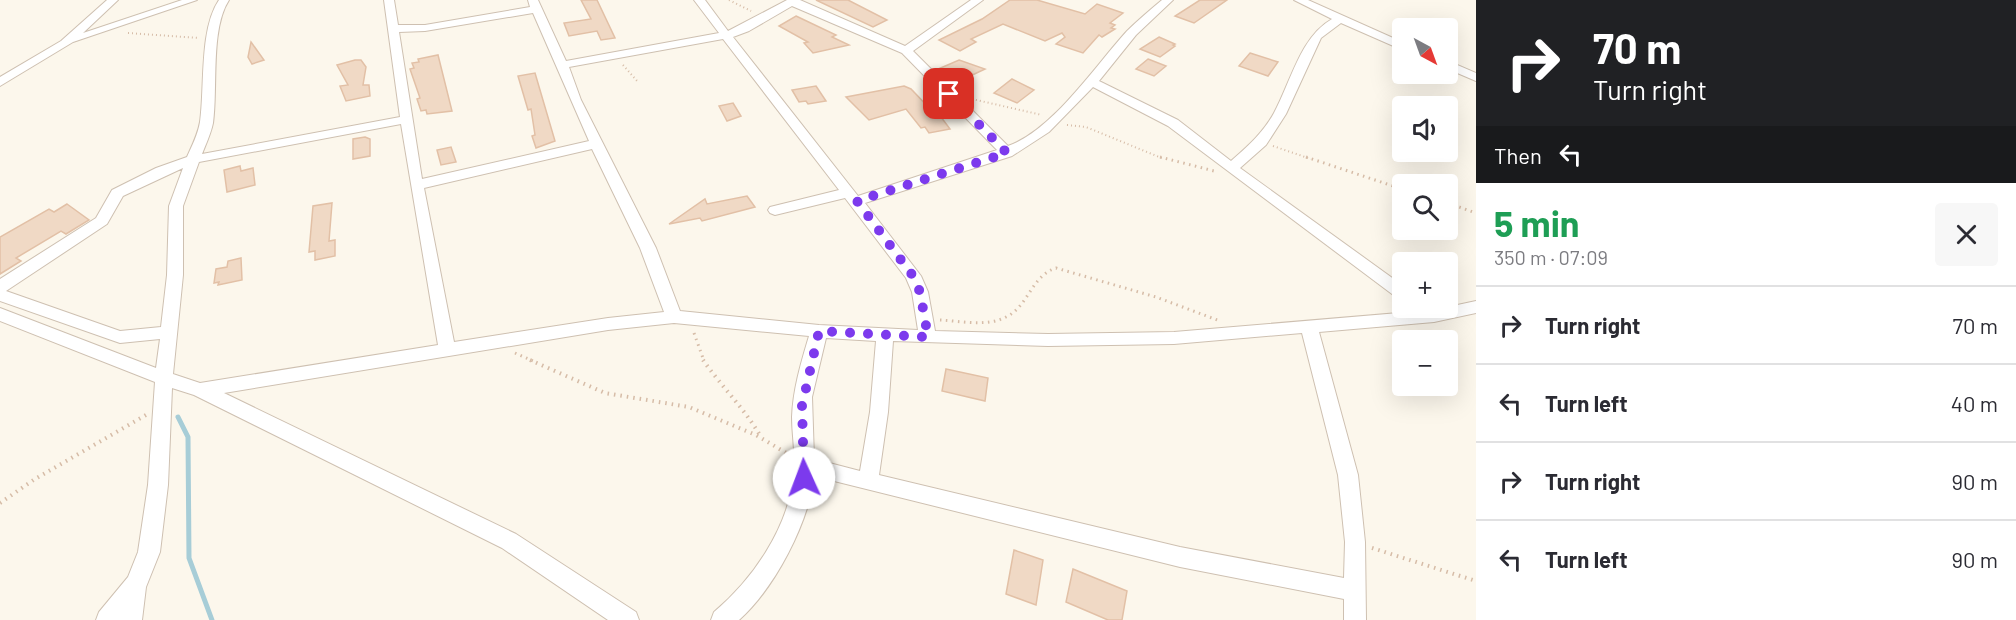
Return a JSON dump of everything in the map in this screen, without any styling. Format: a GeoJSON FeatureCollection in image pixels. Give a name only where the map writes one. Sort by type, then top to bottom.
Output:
{"type":"FeatureCollection","features":[{"type":"Feature","properties":{"kind":"street"},"geometry":{"type":"LineString","coordinates":[[0,82],[64,43],[112,0]]}},
{"type":"Feature","properties":{"kind":"street"},"geometry":{"type":"LineString","coordinates":[[64,43],[192,0]]}},
{"type":"Feature","properties":{"kind":"street"},"geometry":{"type":"LineString","coordinates":[[107,620],[136,584],[145,567],[149,552],[158,486],[164,378],[175,275],[176,206],[183,183],[195,159],[210,106],[213,39],[221,0]]}},
{"type":"Feature","properties":{"kind":"street"},"geometry":{"type":"LineString","coordinates":[[389,0],[416,185],[447,349]]}},
{"type":"Feature","properties":{"kind":"street"},"geometry":{"type":"LineString","coordinates":[[699,0],[728,35],[743,61],[853,197],[913,276],[920,292],[928,337]]}},
{"type":"Feature","properties":{"kind":"street"},"geometry":{"type":"LineString","coordinates":[[906,51],[978,0]]}},
{"type":"Feature","properties":{"kind":"street"},"geometry":{"type":"LineString","coordinates":[[775,210],[853,197],[1007,153],[1023,146],[1055,119],[1092,82],[1132,33],[1168,0]]}},
{"type":"Feature","properties":{"kind":"street"},"geometry":{"type":"LineString","coordinates":[[1299,0],[1392,42]]}},
{"type":"Feature","properties":{"kind":"street"},"geometry":{"type":"LineString","coordinates":[[562,65],[728,35],[793,1],[906,51],[1007,153]]}},
{"type":"Feature","properties":{"kind":"street"},"geometry":{"type":"LineString","coordinates":[[393,29],[425,28],[534,4],[595,144],[610,168],[680,318]]}},
{"type":"Feature","properties":{"kind":"street"},"geometry":{"type":"LineString","coordinates":[[1235,172],[1261,142],[1280,114],[1316,38],[1325,27],[1339,19]]}},
{"type":"Feature","properties":{"kind":"street"},"geometry":{"type":"LineString","coordinates":[[1458,69],[1476,77]]}},
{"type":"Feature","properties":{"kind":"street"},"geometry":{"type":"LineString","coordinates":[[1092,82],[1173,123],[1235,172],[1392,286]]}},
{"type":"Feature","properties":{"kind":"street"},"geometry":{"type":"LineString","coordinates":[[0,286],[102,220],[113,196],[122,190],[195,159],[407,119]]}},
{"type":"Feature","properties":{"kind":"street"},"geometry":{"type":"LineString","coordinates":[[416,185],[595,144]]}},
{"type":"Feature","properties":{"kind":"street"},"geometry":{"type":"LineString","coordinates":[[0,295],[113,336],[133,338],[170,332]]}},
{"type":"Feature","properties":{"kind":"street"},"geometry":{"type":"LineString","coordinates":[[1458,309],[1476,307]]}},
{"type":"Feature","properties":{"kind":"street"},"geometry":{"type":"LineString","coordinates":[[0,314],[200,390],[509,541],[628,620]]}},
{"type":"Feature","properties":{"kind":"street"},"geometry":{"type":"LineString","coordinates":[[200,390],[499,341],[680,318],[819,331],[1048,340],[1174,338],[1309,328],[1392,317]]}},
{"type":"Feature","properties":{"kind":"street"},"geometry":{"type":"LineString","coordinates":[[1309,328],[1348,475],[1355,542],[1355,620]]}},
{"type":"Feature","properties":{"kind":"street"},"geometry":{"type":"LineString","coordinates":[[722,620],[743,603],[783,537],[802,490],[806,466],[802,441],[802,406],[819,331]]}},
{"type":"Feature","properties":{"kind":"street"},"geometry":{"type":"LineString","coordinates":[[868,482],[879,412],[885,334]]}},
{"type":"Feature","properties":{"kind":"street"},"geometry":{"type":"LineString","coordinates":[[806,466],[1180,557],[1356,591]]}},
{"type":"Feature","properties":{"kind":"street"},"geometry":{"type":"LineString","coordinates":[[131,620],[136,584]]}},
{"type":"Feature","properties":{"kind":"path"},"geometry":{"type":"LineString","coordinates":[[729,0],[767,16]]}},
{"type":"Feature","properties":{"kind":"path"},"geometry":{"type":"LineString","coordinates":[[98,31],[213,39]]}},
{"type":"Feature","properties":{"kind":"path"},"geometry":{"type":"LineString","coordinates":[[620,54],[627,74],[638,82]]}},
{"type":"Feature","properties":{"kind":"path"},"geometry":{"type":"LineString","coordinates":[[949,94],[1055,119]]}},
{"type":"Feature","properties":{"kind":"path"},"geometry":{"type":"LineString","coordinates":[[1044,129],[1068,125],[1083,126],[1175,163],[1235,172]]}},
{"type":"Feature","properties":{"kind":"path"},"geometry":{"type":"LineString","coordinates":[[1261,142],[1392,186]]}},
{"type":"Feature","properties":{"kind":"path"},"geometry":{"type":"LineString","coordinates":[[1458,207],[1476,213]]}},
{"type":"Feature","properties":{"kind":"path"},"geometry":{"type":"LineString","coordinates":[[925,319],[990,320],[1007,317],[1046,272],[1060,268],[1196,311],[1243,333]]}},
{"type":"Feature","properties":{"kind":"path"},"geometry":{"type":"LineString","coordinates":[[680,318],[695,335],[700,355],[721,386],[752,420],[761,437]]}},
{"type":"Feature","properties":{"kind":"path"},"geometry":{"type":"LineString","coordinates":[[499,341],[517,354],[605,393],[680,405],[761,437],[806,466]]}},
{"type":"Feature","properties":{"kind":"path"},"geometry":{"type":"LineString","coordinates":[[0,503],[32,480],[132,425],[162,403]]}},
{"type":"Feature","properties":{"kind":"path"},"geometry":{"type":"LineString","coordinates":[[1355,542],[1476,581]]}},
{"type":"Feature","properties":{"kind":"building"},"geometry":{"type":"Polygon","coordinates":[[[581,0],[597,0],[615,38],[601,40],[597,31],[569,36],[564,23],[591,19],[581,0]]]}},
{"type":"Feature","properties":{"kind":"building"},"geometry":{"type":"Polygon","coordinates":[[[816,0],[848,0],[887,20],[873,27],[816,0]]]}},
{"type":"Feature","properties":{"kind":"building"},"geometry":{"type":"Polygon","coordinates":[[[1010,0],[1037,0],[1085,14],[1097,4],[1123,13],[1110,23],[1115,25],[1111,28],[1115,29],[1102,37],[1099,35],[1083,53],[1056,44],[1065,37],[1062,33],[1045,41],[1003,24],[971,39],[976,42],[960,51],[939,40],[982,19],[1010,0]]]}},
{"type":"Feature","properties":{"kind":"building"},"geometry":{"type":"Polygon","coordinates":[[[1200,0],[1227,0],[1194,23],[1175,16],[1200,0]]]}},
{"type":"Feature","properties":{"kind":"building"},"geometry":{"type":"Polygon","coordinates":[[[796,16],[836,35],[832,37],[849,45],[813,53],[804,43],[808,42],[779,26],[796,16]]]}},
{"type":"Feature","properties":{"kind":"building"},"geometry":{"type":"Polygon","coordinates":[[[1159,37],[1175,46],[1160,57],[1140,49],[1159,37]]]}},
{"type":"Feature","properties":{"kind":"building"},"geometry":{"type":"Polygon","coordinates":[[[251,42],[264,60],[252,64],[248,57],[251,42]]]}},
{"type":"Feature","properties":{"kind":"building"},"geometry":{"type":"Polygon","coordinates":[[[1250,53],[1278,62],[1268,76],[1239,66],[1250,53]]]}},
{"type":"Feature","properties":{"kind":"building"},"geometry":{"type":"Polygon","coordinates":[[[438,55],[452,111],[427,114],[426,110],[421,111],[417,99],[420,98],[410,69],[414,68],[412,63],[419,62],[418,59],[438,55]]]}},
{"type":"Feature","properties":{"kind":"building"},"geometry":{"type":"Polygon","coordinates":[[[1148,59],[1166,66],[1154,76],[1136,69],[1148,59]]]}},
{"type":"Feature","properties":{"kind":"building"},"geometry":{"type":"Polygon","coordinates":[[[361,60],[366,67],[363,85],[369,85],[370,96],[346,101],[340,86],[348,85],[337,65],[361,60]]]}},
{"type":"Feature","properties":{"kind":"building"},"geometry":{"type":"Polygon","coordinates":[[[959,60],[985,69],[962,80],[956,76],[949,79],[936,70],[959,60]]]}},
{"type":"Feature","properties":{"kind":"building"},"geometry":{"type":"Polygon","coordinates":[[[535,73],[555,141],[536,148],[532,136],[535,135],[531,109],[528,110],[518,76],[535,73]]]}},
{"type":"Feature","properties":{"kind":"building"},"geometry":{"type":"Polygon","coordinates":[[[1012,79],[1034,90],[1017,103],[994,93],[1012,79]]]}},
{"type":"Feature","properties":{"kind":"building"},"geometry":{"type":"Polygon","coordinates":[[[816,86],[826,101],[808,104],[806,101],[799,102],[792,90],[816,86]]]}},
{"type":"Feature","properties":{"kind":"building"},"geometry":{"type":"Polygon","coordinates":[[[904,86],[911,89],[934,113],[938,113],[950,129],[929,133],[925,127],[921,128],[906,109],[869,120],[846,97],[904,86]]]}},
{"type":"Feature","properties":{"kind":"building"},"geometry":{"type":"Polygon","coordinates":[[[733,103],[741,116],[727,121],[719,106],[733,103]]]}},
{"type":"Feature","properties":{"kind":"building"},"geometry":{"type":"Polygon","coordinates":[[[365,137],[370,139],[370,156],[353,159],[353,139],[365,137]]]}},
{"type":"Feature","properties":{"kind":"building"},"geometry":{"type":"Polygon","coordinates":[[[451,147],[456,162],[441,165],[437,150],[451,147]]]}},
{"type":"Feature","properties":{"kind":"building"},"geometry":{"type":"Polygon","coordinates":[[[240,166],[241,171],[253,168],[255,185],[227,192],[224,170],[240,166]]]}},
{"type":"Feature","properties":{"kind":"building"},"geometry":{"type":"Polygon","coordinates":[[[747,196],[755,207],[702,221],[700,218],[669,224],[705,199],[707,204],[747,196]]]}},
{"type":"Feature","properties":{"kind":"building"},"geometry":{"type":"Polygon","coordinates":[[[332,203],[329,241],[335,240],[335,256],[315,260],[315,251],[309,252],[313,206],[332,203]]]}},
{"type":"Feature","properties":{"kind":"building"},"geometry":{"type":"Polygon","coordinates":[[[67,204],[89,220],[66,234],[61,231],[16,258],[21,261],[0,274],[0,237],[49,209],[54,212],[67,204]]]}},
{"type":"Feature","properties":{"kind":"building"},"geometry":{"type":"Polygon","coordinates":[[[241,258],[242,280],[218,285],[219,282],[214,283],[216,269],[227,267],[228,261],[241,258]]]}},
{"type":"Feature","properties":{"kind":"building"},"geometry":{"type":"Polygon","coordinates":[[[946,369],[988,378],[985,401],[942,391],[946,369]]]}},
{"type":"Feature","properties":{"kind":"building"},"geometry":{"type":"Polygon","coordinates":[[[1014,550],[1043,560],[1036,605],[1006,594],[1014,550]]]}},
{"type":"Feature","properties":{"kind":"building"},"geometry":{"type":"Polygon","coordinates":[[[1073,569],[1127,591],[1122,620],[1108,620],[1066,602],[1073,569]]]}},
{"type":"Feature","properties":{"kind":"waterway"},"geometry":{"type":"LineString","coordinates":[[178,417],[188,437],[189,558],[212,620]]}},
{"type":"Feature","properties":{"kind":"route"},"geometry":{"type":"LineString","coordinates":[[804,478],[806,466],[802,441],[802,406],[819,331],[928,337],[920,292],[913,276],[857,201],[1007,153],[949,94]]}}]}
